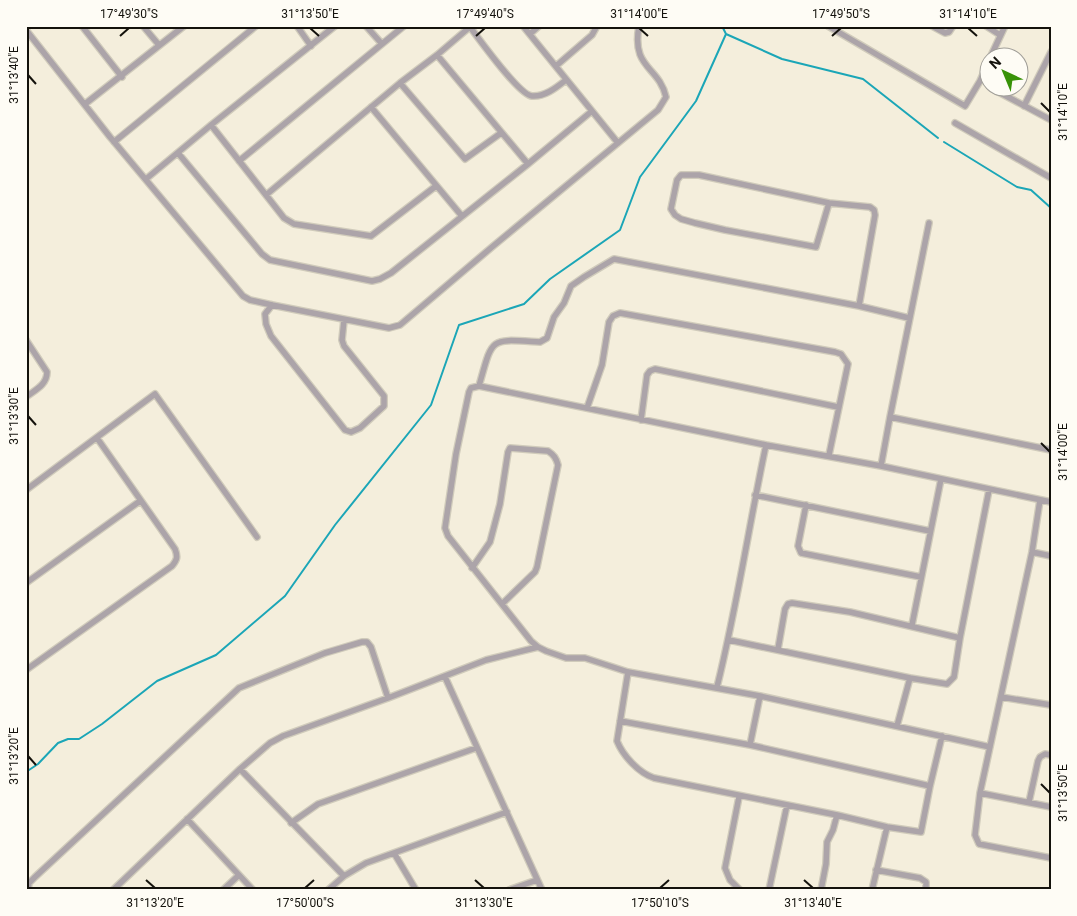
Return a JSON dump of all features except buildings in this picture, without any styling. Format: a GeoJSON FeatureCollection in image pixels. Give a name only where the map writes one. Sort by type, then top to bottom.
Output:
{"type":"FeatureCollection","features":[{"type":"Feature","properties":{"kind":"street"},"geometry":{"type":"LineString","coordinates":[[82,26],[122,77]]}},
{"type":"Feature","properties":{"kind":"street"},"geometry":{"type":"LineString","coordinates":[[143,26],[159,45]]}},
{"type":"Feature","properties":{"kind":"street"},"geometry":{"type":"LineString","coordinates":[[85,104],[122,77],[184,26]]}},
{"type":"Feature","properties":{"kind":"street"},"geometry":{"type":"LineString","coordinates":[[114,142],[256,26]]}},
{"type":"Feature","properties":{"kind":"street"},"geometry":{"type":"LineString","coordinates":[[297,26],[311,46]]}},
{"type":"Feature","properties":{"kind":"street"},"geometry":{"type":"LineString","coordinates":[[146,179],[335,26]]}},
{"type":"Feature","properties":{"kind":"street"},"geometry":{"type":"LineString","coordinates":[[366,26],[382,44]]}},
{"type":"Feature","properties":{"kind":"street"},"geometry":{"type":"LineString","coordinates":[[239,161],[404,26]]}},
{"type":"Feature","properties":{"kind":"street"},"geometry":{"type":"LineString","coordinates":[[523,26],[618,143]]}},
{"type":"Feature","properties":{"kind":"street"},"geometry":{"type":"LineString","coordinates":[[530,34],[539,26]]}},
{"type":"Feature","properties":{"kind":"street"},"geometry":{"type":"LineString","coordinates":[[556,66],[592,35],[597,26]]}},
{"type":"Feature","properties":{"kind":"street"},"geometry":{"type":"LineString","coordinates":[[26,30],[114,142],[237,290],[250,300],[389,328],[400,325],[492,246],[658,110],[666,97],[665,90],[641,59],[637,43],[639,26]]}},
{"type":"Feature","properties":{"kind":"street"},"geometry":{"type":"LineString","coordinates":[[828,26],[965,106],[980,81]]}},
{"type":"Feature","properties":{"kind":"street"},"geometry":{"type":"LineString","coordinates":[[932,26],[946,33],[953,26]]}},
{"type":"Feature","properties":{"kind":"street"},"geometry":{"type":"LineString","coordinates":[[986,26],[1000,35]]}},
{"type":"Feature","properties":{"kind":"street"},"geometry":{"type":"LineString","coordinates":[[994,48],[1005,26]]}},
{"type":"Feature","properties":{"kind":"street"},"geometry":{"type":"LineString","coordinates":[[266,195],[400,83],[471,27],[516,86],[527,95],[539,96],[545,94],[566,80]]}},
{"type":"Feature","properties":{"kind":"street"},"geometry":{"type":"LineString","coordinates":[[1024,106],[1051,52]]}},
{"type":"Feature","properties":{"kind":"street"},"geometry":{"type":"LineString","coordinates":[[437,55],[528,164]]}},
{"type":"Feature","properties":{"kind":"street"},"geometry":{"type":"LineString","coordinates":[[400,83],[465,159],[501,133]]}},
{"type":"Feature","properties":{"kind":"street"},"geometry":{"type":"LineString","coordinates":[[1010,98],[1051,120]]}},
{"type":"Feature","properties":{"kind":"street"},"geometry":{"type":"LineString","coordinates":[[371,107],[461,215]]}},
{"type":"Feature","properties":{"kind":"street"},"geometry":{"type":"LineString","coordinates":[[178,153],[262,254],[270,260],[372,281],[391,273],[592,111]]}},
{"type":"Feature","properties":{"kind":"street"},"geometry":{"type":"LineString","coordinates":[[954,123],[1051,178]]}},
{"type":"Feature","properties":{"kind":"street"},"geometry":{"type":"LineString","coordinates":[[211,125],[284,218],[294,224],[371,236],[436,186]]}},
{"type":"Feature","properties":{"kind":"street"},"geometry":{"type":"LineString","coordinates":[[829,203],[816,247],[695,223],[681,219],[671,209],[677,180],[681,175],[689,174],[829,203],[865,206],[874,210],[859,306]]}},
{"type":"Feature","properties":{"kind":"street"},"geometry":{"type":"LineString","coordinates":[[881,466],[929,222]]}},
{"type":"Feature","properties":{"kind":"street"},"geometry":{"type":"LineString","coordinates":[[479,386],[488,352],[498,341],[540,342],[547,338],[554,317],[564,303],[571,286],[584,276],[614,260],[859,306],[909,318]]}},
{"type":"Feature","properties":{"kind":"street"},"geometry":{"type":"LineString","coordinates":[[272,305],[265,314],[270,336],[346,430],[351,432],[360,428],[384,406],[385,401],[384,396],[344,346],[342,332],[344,320]]}},
{"type":"Feature","properties":{"kind":"street"},"geometry":{"type":"LineString","coordinates":[[587,408],[602,365],[609,322],[613,316],[620,313],[841,354],[848,364],[829,455]]}},
{"type":"Feature","properties":{"kind":"street"},"geometry":{"type":"LineString","coordinates":[[26,340],[47,372],[44,384],[26,397]]}},
{"type":"Feature","properties":{"kind":"street"},"geometry":{"type":"LineString","coordinates":[[641,420],[647,375],[655,369],[838,407]]}},
{"type":"Feature","properties":{"kind":"street"},"geometry":{"type":"LineString","coordinates":[[990,748],[760,696],[628,672],[584,658],[566,658],[538,647],[503,603],[490,591],[444,528],[456,454],[469,392],[471,388],[479,386],[766,445],[829,455],[1051,502]]}},
{"type":"Feature","properties":{"kind":"street"},"geometry":{"type":"LineString","coordinates":[[26,490],[155,394],[257,537]]}},
{"type":"Feature","properties":{"kind":"street"},"geometry":{"type":"LineString","coordinates":[[890,417],[1051,450]]}},
{"type":"Feature","properties":{"kind":"street"},"geometry":{"type":"LineString","coordinates":[[26,670],[172,566],[178,556],[97,438]]}},
{"type":"Feature","properties":{"kind":"street"},"geometry":{"type":"LineString","coordinates":[[717,687],[729,640],[766,445]]}},
{"type":"Feature","properties":{"kind":"street"},"geometry":{"type":"LineString","coordinates":[[472,568],[490,542],[500,504],[510,448],[548,451],[553,454],[558,465],[537,567],[503,603]]}},
{"type":"Feature","properties":{"kind":"street"},"geometry":{"type":"LineString","coordinates":[[912,625],[941,479]]}},
{"type":"Feature","properties":{"kind":"street"},"geometry":{"type":"LineString","coordinates":[[729,640],[910,678],[946,684],[951,682],[954,678],[989,490]]}},
{"type":"Feature","properties":{"kind":"street"},"geometry":{"type":"LineString","coordinates":[[755,495],[930,531]]}},
{"type":"Feature","properties":{"kind":"street"},"geometry":{"type":"LineString","coordinates":[[1040,500],[1032,552],[980,793],[975,835],[979,844],[1051,858]]}},
{"type":"Feature","properties":{"kind":"street"},"geometry":{"type":"LineString","coordinates":[[26,583],[140,501]]}},
{"type":"Feature","properties":{"kind":"street"},"geometry":{"type":"LineString","coordinates":[[806,505],[798,546],[801,553],[921,577]]}},
{"type":"Feature","properties":{"kind":"street"},"geometry":{"type":"LineString","coordinates":[[1032,552],[1051,556]]}},
{"type":"Feature","properties":{"kind":"street"},"geometry":{"type":"LineString","coordinates":[[778,650],[785,610],[788,604],[792,603],[850,612],[912,625],[960,638]]}},
{"type":"Feature","properties":{"kind":"street"},"geometry":{"type":"LineString","coordinates":[[28,890],[29,883],[34,877],[239,688],[325,653],[367,642],[371,647],[388,698]]}},
{"type":"Feature","properties":{"kind":"street"},"geometry":{"type":"LineString","coordinates":[[113,890],[240,769],[270,743],[283,736],[486,660],[538,647]]}},
{"type":"Feature","properties":{"kind":"street"},"geometry":{"type":"LineString","coordinates":[[628,672],[617,740],[642,773],[654,778],[739,797],[921,832],[942,736]]}},
{"type":"Feature","properties":{"kind":"street"},"geometry":{"type":"LineString","coordinates":[[445,676],[542,890]]}},
{"type":"Feature","properties":{"kind":"street"},"geometry":{"type":"LineString","coordinates":[[897,726],[910,678]]}},
{"type":"Feature","properties":{"kind":"street"},"geometry":{"type":"LineString","coordinates":[[750,745],[760,696]]}},
{"type":"Feature","properties":{"kind":"street"},"geometry":{"type":"LineString","coordinates":[[1002,697],[1051,705]]}},
{"type":"Feature","properties":{"kind":"street"},"geometry":{"type":"LineString","coordinates":[[620,721],[750,745],[930,786]]}},
{"type":"Feature","properties":{"kind":"street"},"geometry":{"type":"LineString","coordinates":[[291,822],[318,804],[476,748]]}},
{"type":"Feature","properties":{"kind":"street"},"geometry":{"type":"LineString","coordinates":[[1028,802],[1040,757],[1045,754],[1051,755]]}},
{"type":"Feature","properties":{"kind":"street"},"geometry":{"type":"LineString","coordinates":[[240,769],[344,876]]}},
{"type":"Feature","properties":{"kind":"street"},"geometry":{"type":"LineString","coordinates":[[980,793],[1051,807]]}},
{"type":"Feature","properties":{"kind":"street"},"geometry":{"type":"LineString","coordinates":[[739,797],[725,868],[730,880],[740,890]]}},
{"type":"Feature","properties":{"kind":"street"},"geometry":{"type":"LineString","coordinates":[[769,890],[787,805]]}},
{"type":"Feature","properties":{"kind":"street"},"geometry":{"type":"LineString","coordinates":[[328,890],[344,876],[366,863],[507,812]]}},
{"type":"Feature","properties":{"kind":"street"},"geometry":{"type":"LineString","coordinates":[[821,890],[826,864],[826,842],[833,830],[836,815]]}},
{"type":"Feature","properties":{"kind":"street"},"geometry":{"type":"LineString","coordinates":[[187,819],[253,890]]}},
{"type":"Feature","properties":{"kind":"street"},"geometry":{"type":"LineString","coordinates":[[872,890],[888,826]]}},
{"type":"Feature","properties":{"kind":"street"},"geometry":{"type":"LineString","coordinates":[[394,853],[416,890]]}},
{"type":"Feature","properties":{"kind":"street"},"geometry":{"type":"LineString","coordinates":[[876,870],[920,878],[926,882],[926,890]]}},
{"type":"Feature","properties":{"kind":"street"},"geometry":{"type":"LineString","coordinates":[[223,890],[239,875]]}},
{"type":"Feature","properties":{"kind":"street"},"geometry":{"type":"LineString","coordinates":[[509,890],[537,880]]}},
{"type":"Feature","properties":{"kind":"waterway"},"geometry":{"type":"LineString","coordinates":[[722,26],[726,34]]}},
{"type":"Feature","properties":{"kind":"waterway"},"geometry":{"type":"LineString","coordinates":[[726,34],[782,59],[863,79],[938,138]]}},
{"type":"Feature","properties":{"kind":"waterway"},"geometry":{"type":"LineString","coordinates":[[26,772],[38,764],[58,743],[68,739],[79,739],[102,724],[157,681],[216,655],[285,596],[335,525],[431,405],[459,325],[524,304],[550,279],[620,230],[640,177],[696,101],[726,34]]}},
{"type":"Feature","properties":{"kind":"waterway"},"geometry":{"type":"LineString","coordinates":[[944,142],[1017,187],[1031,190],[1051,208]]}}]}
